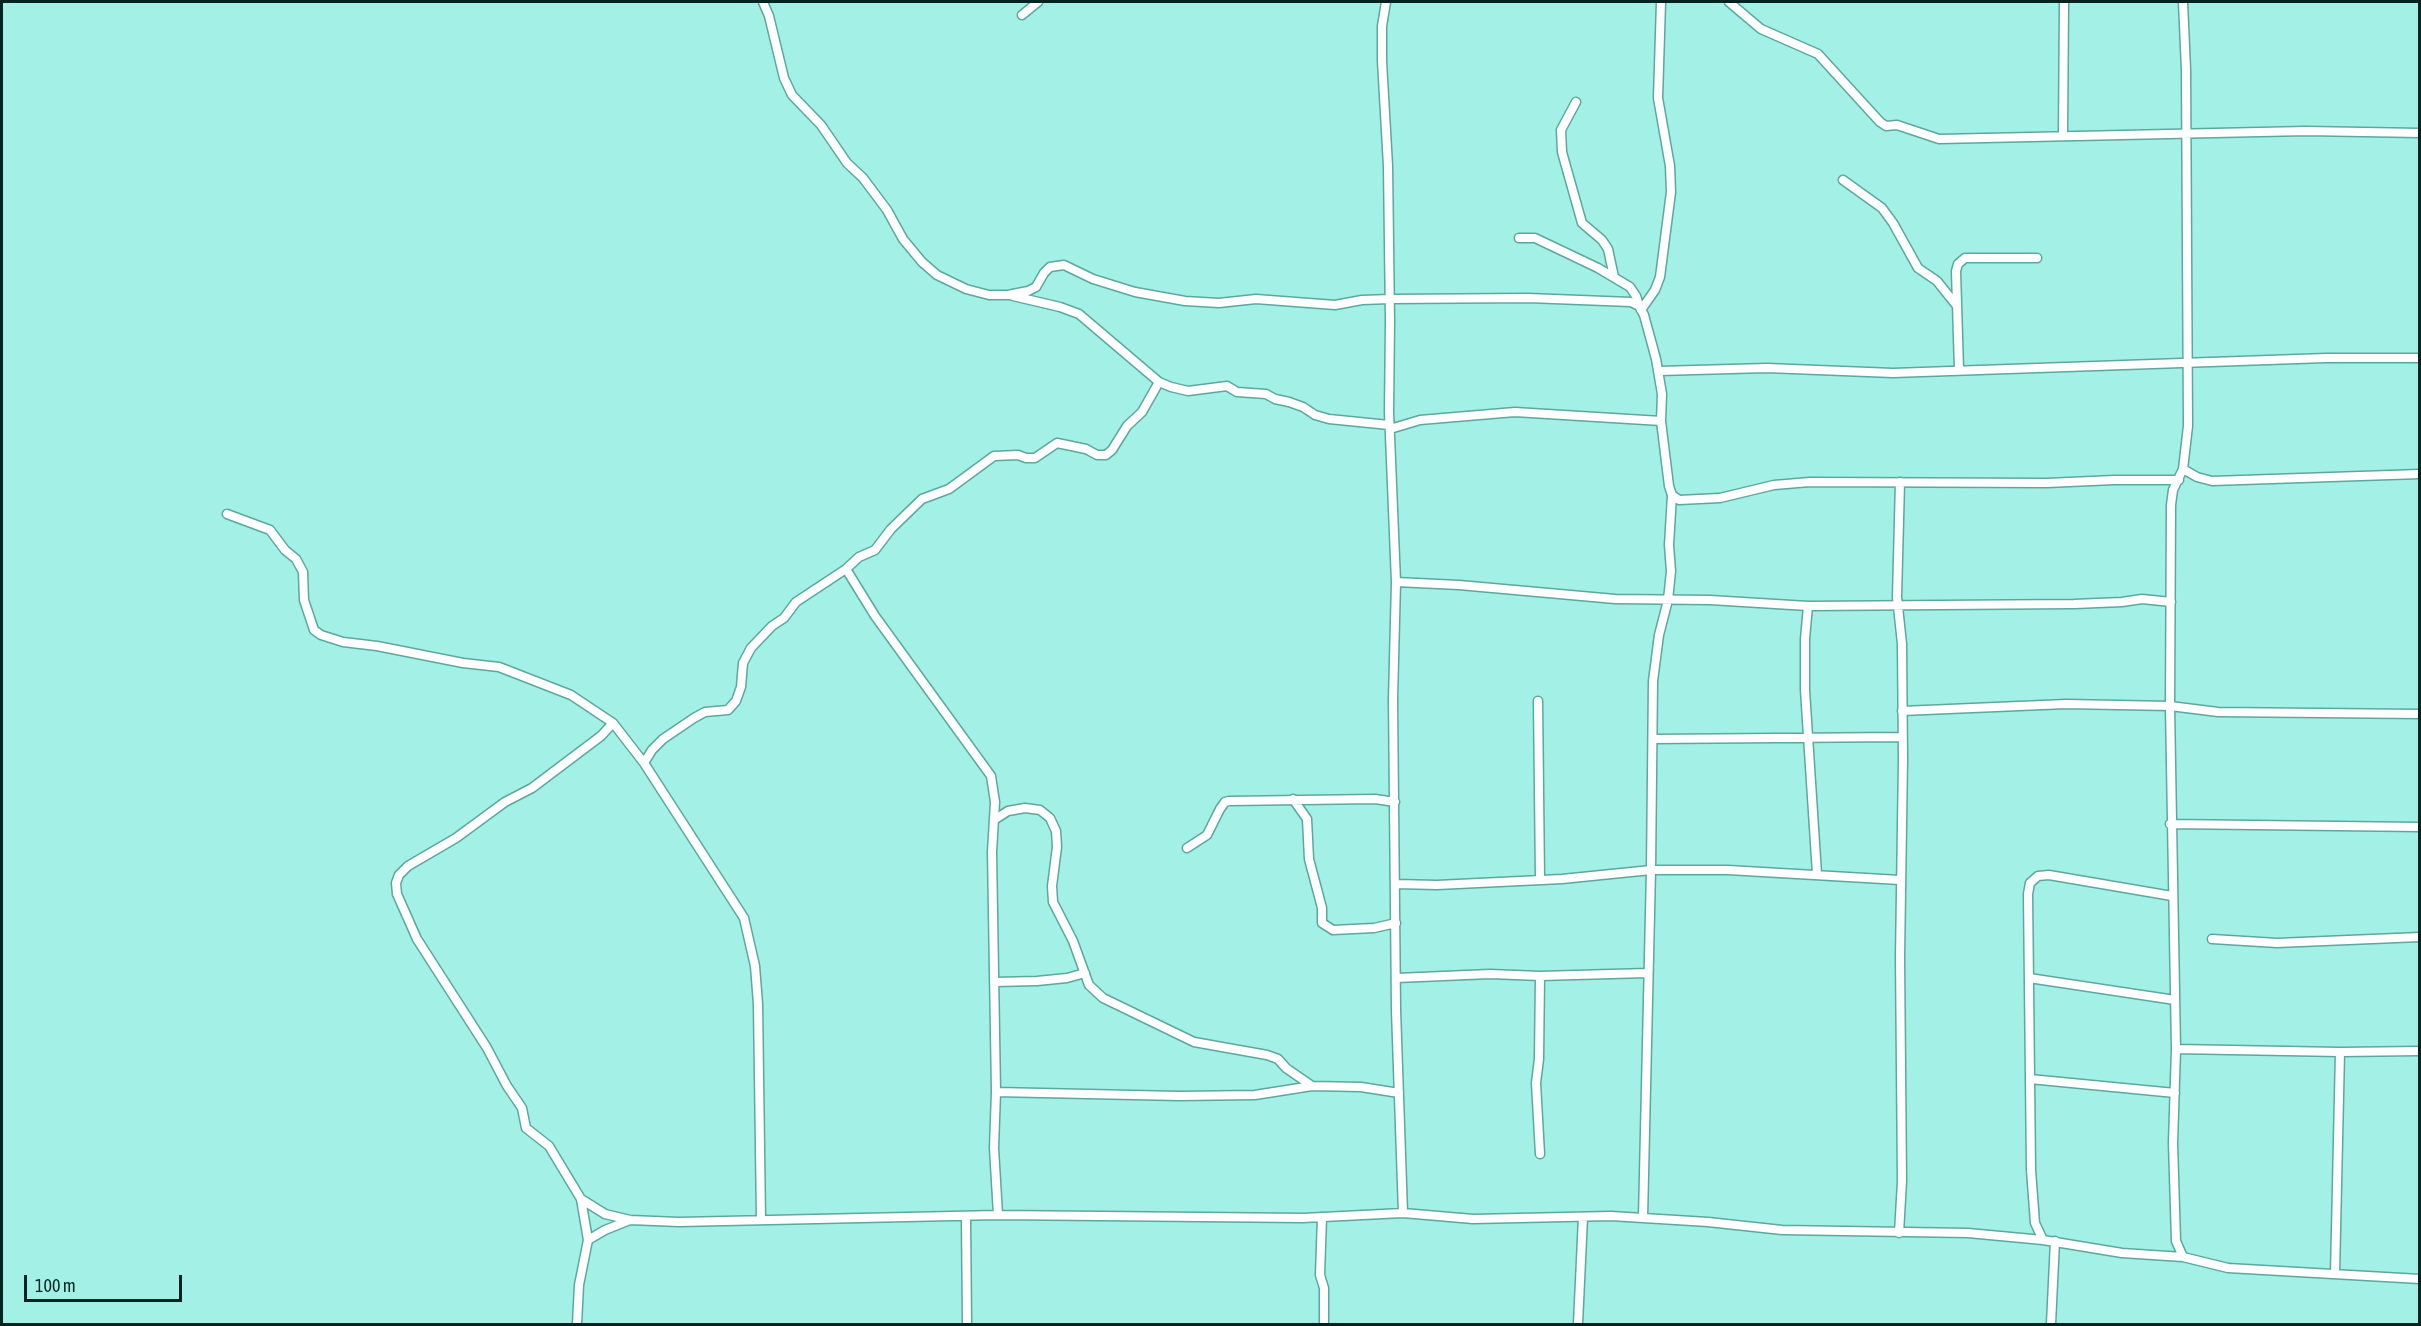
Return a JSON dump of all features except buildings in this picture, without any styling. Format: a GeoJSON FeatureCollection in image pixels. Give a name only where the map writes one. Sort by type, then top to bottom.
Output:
{"type":"FeatureCollection","features":[{"type":"Feature","properties":{"kind":"street"},"geometry":{"type":"LineString","coordinates":[[763,2],[769,16],[784,78],[792,95],[821,125],[847,163],[863,178],[887,210],[903,239],[922,262],[937,275],[966,289],[989,296],[1029,291],[1036,287],[1050,267],[1064,265],[1114,286],[1185,301],[1219,303],[1256,299],[1335,304],[1390,299],[1623,300],[1640,308]]}},
{"type":"Feature","properties":{"kind":"street"},"geometry":{"type":"LineString","coordinates":[[1022,15],[1038,2]]}},
{"type":"Feature","properties":{"kind":"street"},"geometry":{"type":"LineString","coordinates":[[1386,2],[1382,26],[1388,166],[1389,427],[1396,582],[1393,699],[1403,1213]]}},
{"type":"Feature","properties":{"kind":"street"},"geometry":{"type":"LineString","coordinates":[[1640,308],[1660,277],[1671,192],[1670,166],[1658,98],[1661,2]]}},
{"type":"Feature","properties":{"kind":"street"},"geometry":{"type":"LineString","coordinates":[[1729,2],[1761,29],[1818,54],[1886,126],[1897,125],[1939,139],[2306,131],[2420,133]]}},
{"type":"Feature","properties":{"kind":"street"},"geometry":{"type":"LineString","coordinates":[[2063,136],[2064,2]]}},
{"type":"Feature","properties":{"kind":"street"},"geometry":{"type":"LineString","coordinates":[[2183,2],[2188,426],[2183,469],[2173,490],[2171,505],[2169,706],[2176,1049],[2173,1143],[2176,1241],[2184,1257]]}},
{"type":"Feature","properties":{"kind":"street"},"geometry":{"type":"LineString","coordinates":[[1576,102],[1561,130],[1562,152],[1582,223],[1602,240],[1608,249],[1614,277]]}},
{"type":"Feature","properties":{"kind":"street"},"geometry":{"type":"LineString","coordinates":[[1844,180],[1882,208],[1918,268],[1937,281],[1957,307]]}},
{"type":"Feature","properties":{"kind":"street"},"geometry":{"type":"LineString","coordinates":[[1519,238],[1535,238],[1630,287],[1636,296],[1659,371],[1662,394],[1661,421],[1672,495],[1669,545],[1671,571],[1653,681],[1643,1218]]}},
{"type":"Feature","properties":{"kind":"street"},"geometry":{"type":"LineString","coordinates":[[1959,370],[1956,271],[1958,264],[1965,258],[2037,258]]}},
{"type":"Feature","properties":{"kind":"street"},"geometry":{"type":"LineString","coordinates":[[1008,295],[1060,307],[1079,314],[1159,382],[1188,391],[1227,386],[1237,392],[1266,394],[1275,399],[1304,407],[1315,415],[1329,419],[1389,427],[1420,420],[1515,412],[1661,421]]}},
{"type":"Feature","properties":{"kind":"street"},"geometry":{"type":"LineString","coordinates":[[1659,371],[1767,368],[1893,373],[2326,358],[2420,358]]}},
{"type":"Feature","properties":{"kind":"street"},"geometry":{"type":"LineString","coordinates":[[644,763],[663,739],[694,718],[705,712],[728,710],[736,701],[741,687],[743,663],[751,648],[772,626],[784,618],[796,602],[846,569],[859,557],[875,550],[891,529],[922,500],[950,489],[994,456],[1008,454],[1035,458],[1057,443],[1086,449],[1097,455],[1106,455],[1112,450],[1127,426],[1142,412],[1159,382]]}},
{"type":"Feature","properties":{"kind":"street"},"geometry":{"type":"LineString","coordinates":[[2183,469],[2197,477],[2211,481],[2420,474]]}},
{"type":"Feature","properties":{"kind":"street"},"geometry":{"type":"LineString","coordinates":[[1672,495],[1679,500],[1689,501],[1720,498],[1774,486],[1810,482],[2047,483],[2179,480]]}},
{"type":"Feature","properties":{"kind":"street"},"geometry":{"type":"LineString","coordinates":[[1899,1233],[1902,1181],[1900,880],[1903,759],[1902,644],[1898,606],[1900,482]]}},
{"type":"Feature","properties":{"kind":"street"},"geometry":{"type":"LineString","coordinates":[[227,514],[270,530],[285,550],[296,559],[303,572],[304,600],[314,630],[321,635],[343,642],[499,667],[571,695],[614,723],[644,763],[725,885],[744,918],[755,966],[758,1004],[761,1220]]}},
{"type":"Feature","properties":{"kind":"street"},"geometry":{"type":"LineString","coordinates":[[846,569],[875,616],[991,776],[994,802],[992,852],[996,1092],[994,1148],[998,1215]]}},
{"type":"Feature","properties":{"kind":"street"},"geometry":{"type":"LineString","coordinates":[[1396,582],[1459,585],[1615,599],[1808,606],[2074,604],[2142,599],[2171,602]]}},
{"type":"Feature","properties":{"kind":"street"},"geometry":{"type":"LineString","coordinates":[[1808,606],[1805,682],[1817,874]]}},
{"type":"Feature","properties":{"kind":"street"},"geometry":{"type":"LineString","coordinates":[[1538,700],[1540,880]]}},
{"type":"Feature","properties":{"kind":"street"},"geometry":{"type":"LineString","coordinates":[[1902,711],[2066,704],[2169,706],[2218,712],[2420,714]]}},
{"type":"Feature","properties":{"kind":"street"},"geometry":{"type":"LineString","coordinates":[[577,1324],[579,1285],[588,1240],[581,1199],[549,1146],[526,1128],[522,1108],[507,1086],[487,1048],[417,939],[397,894],[396,883],[399,875],[408,866],[456,838],[506,802],[532,788],[601,736],[614,723]]}},
{"type":"Feature","properties":{"kind":"street"},"geometry":{"type":"LineString","coordinates":[[1653,739],[1902,737]]}},
{"type":"Feature","properties":{"kind":"street"},"geometry":{"type":"LineString","coordinates":[[1293,799],[1307,819],[1309,859],[1322,908],[1322,922],[1328,929],[1333,930],[1374,928],[1396,923]]}},
{"type":"Feature","properties":{"kind":"street"},"geometry":{"type":"LineString","coordinates":[[1187,848],[1207,835],[1225,802],[1375,799],[1395,802]]}},
{"type":"Feature","properties":{"kind":"street"},"geometry":{"type":"LineString","coordinates":[[994,820],[1008,811],[1025,808],[1040,810],[1050,818],[1056,831],[1057,847],[1052,886],[1053,902],[1073,941],[1089,984],[1103,998],[1194,1042],[1278,1059],[1286,1068],[1312,1086]]}},
{"type":"Feature","properties":{"kind":"street"},"geometry":{"type":"LineString","coordinates":[[2170,824],[2420,827]]}},
{"type":"Feature","properties":{"kind":"street"},"geometry":{"type":"LineString","coordinates":[[1396,884],[1437,885],[1540,880],[1651,870],[1728,870],[1900,880]]}},
{"type":"Feature","properties":{"kind":"street"},"geometry":{"type":"LineString","coordinates":[[2043,1240],[2035,1224],[2031,1170],[2028,894],[2030,883],[2038,876],[2049,875],[2172,896]]}},
{"type":"Feature","properties":{"kind":"street"},"geometry":{"type":"LineString","coordinates":[[2212,939],[2277,943],[2420,937]]}},
{"type":"Feature","properties":{"kind":"street"},"geometry":{"type":"LineString","coordinates":[[995,982],[1067,978],[1085,973]]}},
{"type":"Feature","properties":{"kind":"street"},"geometry":{"type":"LineString","coordinates":[[1397,978],[1490,974],[1540,976],[1647,973]]}},
{"type":"Feature","properties":{"kind":"street"},"geometry":{"type":"LineString","coordinates":[[1540,976],[1539,1059],[1536,1083],[1540,1154]]}},
{"type":"Feature","properties":{"kind":"street"},"geometry":{"type":"LineString","coordinates":[[2029,978],[2175,1000]]}},
{"type":"Feature","properties":{"kind":"street"},"geometry":{"type":"LineString","coordinates":[[2176,1049],[2420,1051]]}},
{"type":"Feature","properties":{"kind":"street"},"geometry":{"type":"LineString","coordinates":[[2335,1274],[2340,1052]]}},
{"type":"Feature","properties":{"kind":"street"},"geometry":{"type":"LineString","coordinates":[[2030,1079],[2175,1093]]}},
{"type":"Feature","properties":{"kind":"street"},"geometry":{"type":"LineString","coordinates":[[996,1092],[1255,1095],[1312,1086],[1361,1087],[1399,1093]]}},
{"type":"Feature","properties":{"kind":"street"},"geometry":{"type":"LineString","coordinates":[[581,1199],[605,1214],[630,1220],[679,1222],[966,1218],[998,1215],[1181,1218],[1322,1217],[1403,1213],[1473,1219],[1643,1218],[1782,1230],[1968,1233],[2043,1240],[2122,1252],[2184,1257],[2228,1268],[2420,1279]]}},
{"type":"Feature","properties":{"kind":"street"},"geometry":{"type":"LineString","coordinates":[[1322,1217],[1320,1275],[1324,1288],[1324,1324]]}},
{"type":"Feature","properties":{"kind":"street"},"geometry":{"type":"LineString","coordinates":[[1578,1324],[1583,1217]]}},
{"type":"Feature","properties":{"kind":"street"},"geometry":{"type":"LineString","coordinates":[[966,1218],[967,1324]]}},
{"type":"Feature","properties":{"kind":"street"},"geometry":{"type":"LineString","coordinates":[[588,1240],[630,1220]]}},
{"type":"Feature","properties":{"kind":"street"},"geometry":{"type":"LineString","coordinates":[[2051,1324],[2055,1242]]}}]}
